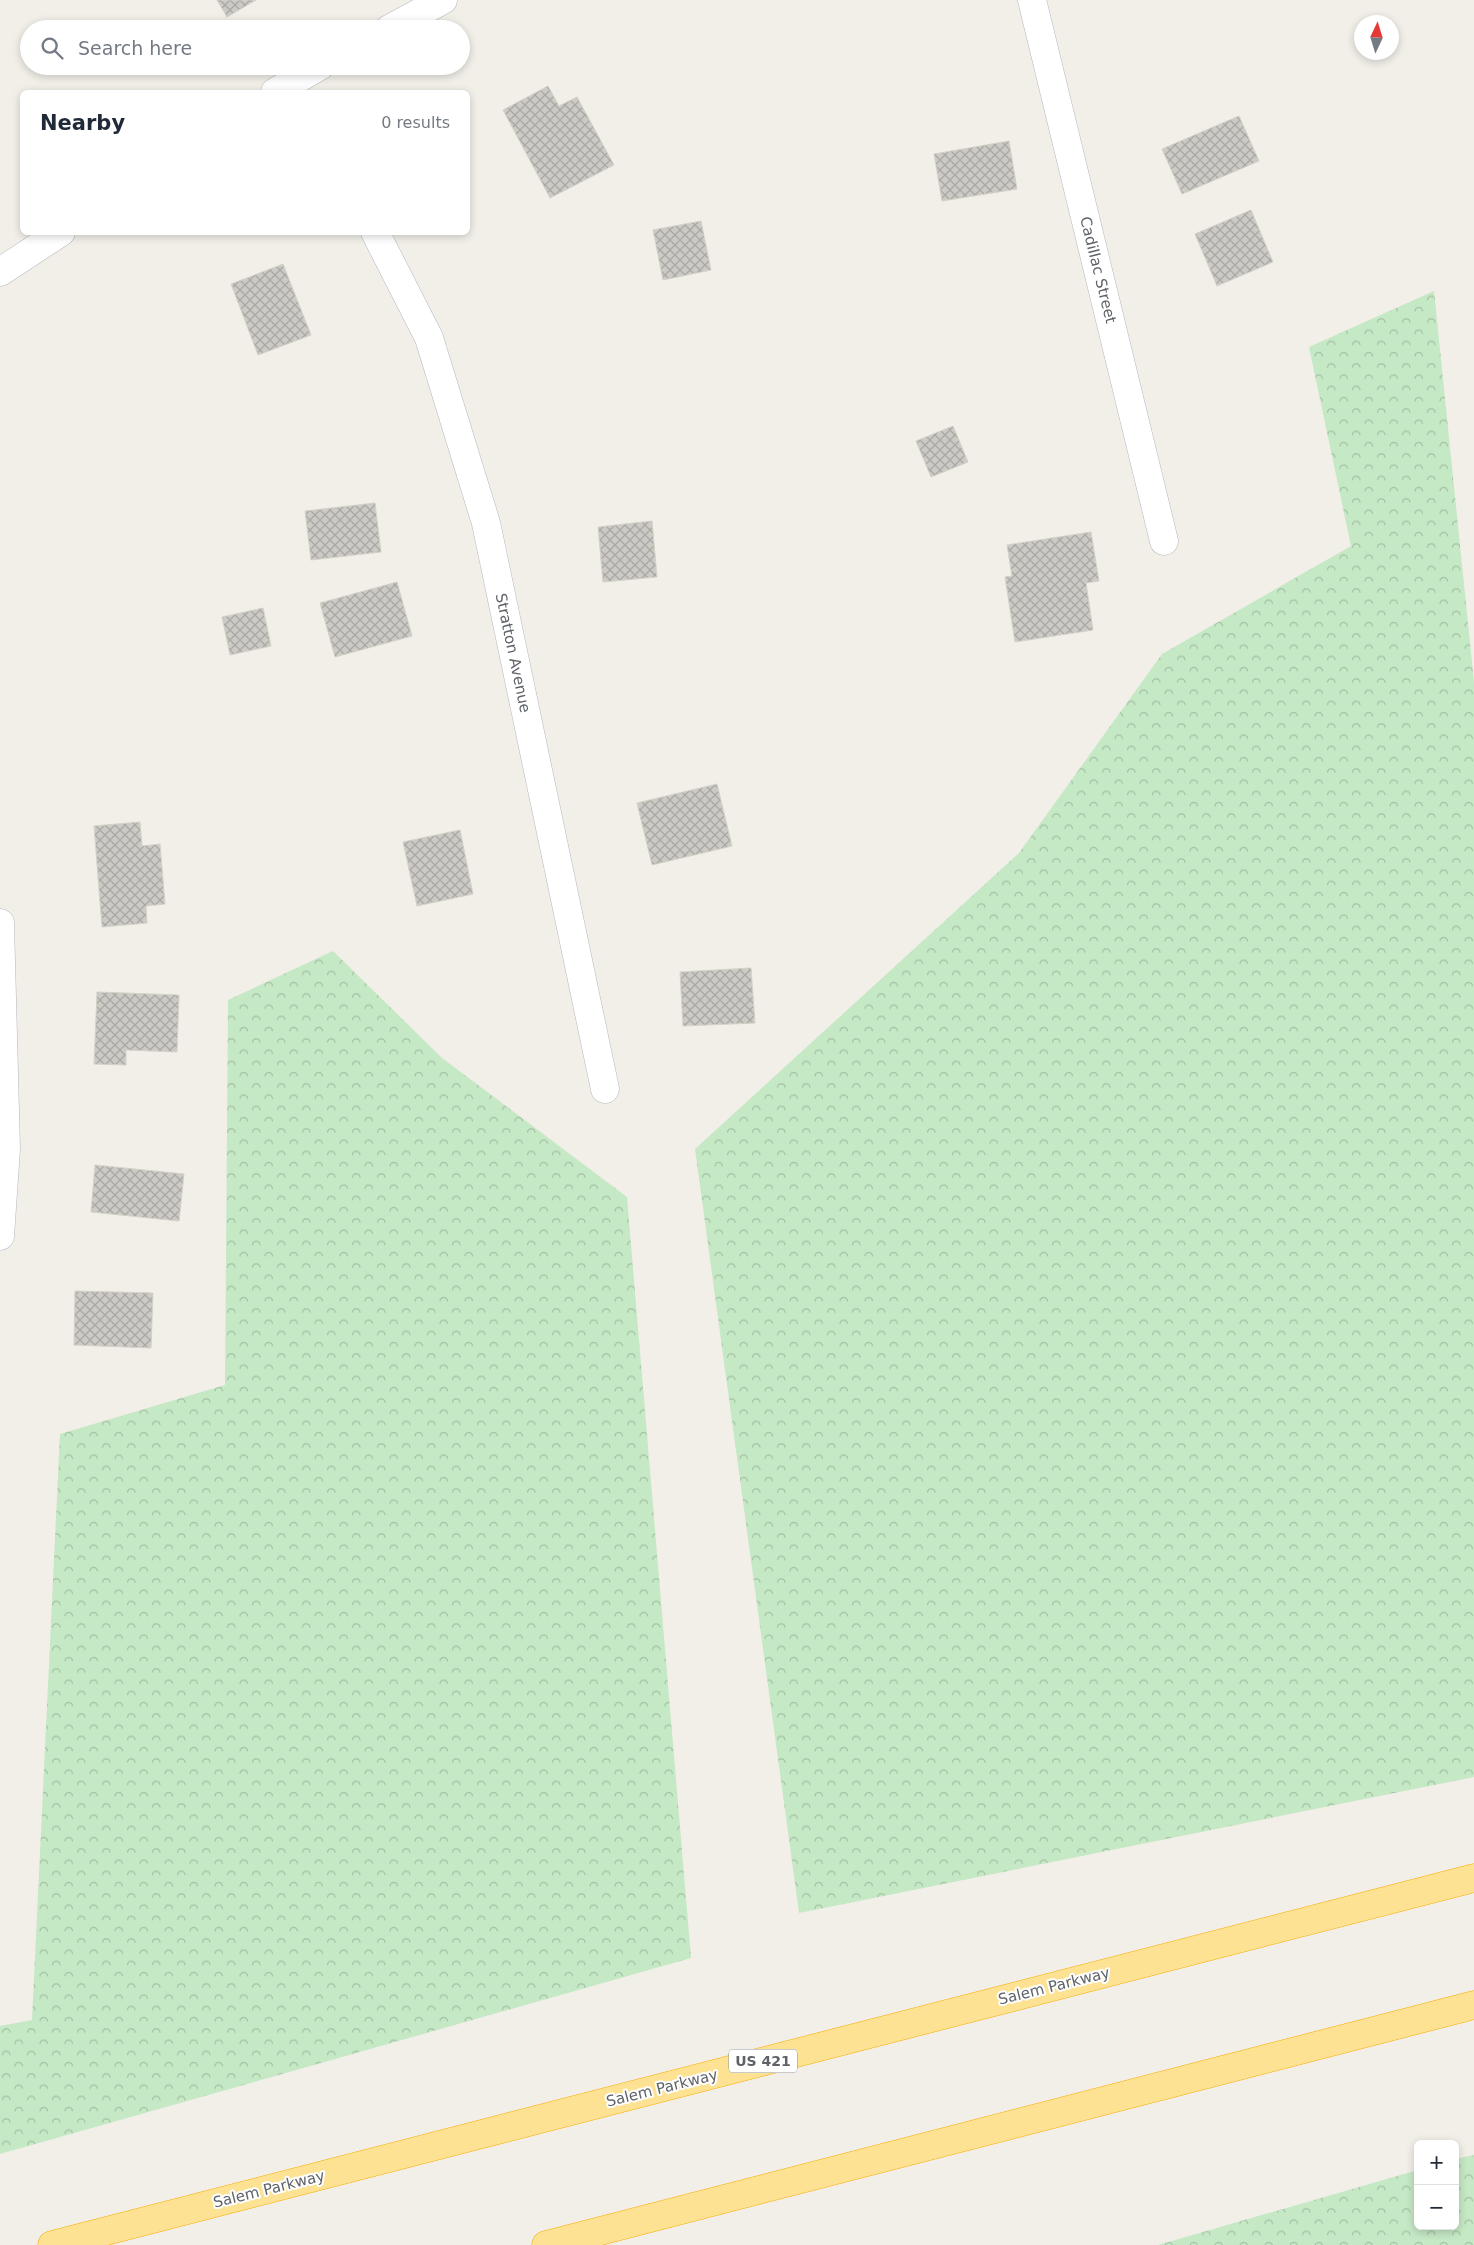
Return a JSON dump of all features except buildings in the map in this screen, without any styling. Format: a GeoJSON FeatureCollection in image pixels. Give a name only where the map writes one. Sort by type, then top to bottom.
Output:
{"type":"FeatureCollection","features":[{"type":"Feature","properties":{"kind":"highway","name":"Salem Parkway"},"geometry":{"type":"LineString","coordinates":[[52,2245],[1474,1878]]}},
{"type":"Feature","properties":{"kind":"highway"},"geometry":{"type":"LineString","coordinates":[[546,2245],[1474,2005]]}},
{"type":"Feature","properties":{"kind":"street"},"geometry":{"type":"LineString","coordinates":[[406,20],[443,0]]}},
{"type":"Feature","properties":{"kind":"street","name":"Cadillac Street"},"geometry":{"type":"LineString","coordinates":[[1032,0],[1164,541]]}},
{"type":"Feature","properties":{"kind":"street"},"geometry":{"type":"LineString","coordinates":[[291,88],[308,75]]}},
{"type":"Feature","properties":{"kind":"street"},"geometry":{"type":"LineString","coordinates":[[0,272],[56,235]]}},
{"type":"Feature","properties":{"kind":"street","name":"Stratton Avenue"},"geometry":{"type":"LineString","coordinates":[[377,235],[429,338],[486,523],[606,1089]]}},
{"type":"Feature","properties":{"kind":"street"},"geometry":{"type":"LineString","coordinates":[[0,923],[6,1149],[0,1236]]}},
{"type":"Feature","properties":{"kind":"green space"},"geometry":{"type":"Polygon","coordinates":[[[1434,291],[1474,682],[1474,1777],[799,1913],[695,1149],[1019,853],[1162,654],[1351,546],[1309,347],[1434,291]]]}},
{"type":"Feature","properties":{"kind":"green space"},"geometry":{"type":"Polygon","coordinates":[[[333,951],[442,1058],[627,1197],[691,1958],[0,2154],[0,2026],[32,2020],[60,1434],[225,1385],[228,1000],[333,951]]]}},
{"type":"Feature","properties":{"kind":"green space"},"geometry":{"type":"Polygon","coordinates":[[[1474,2155],[1474,2245],[1158,2245],[1414,2171],[1414,2230],[1459,2230],[1459,2158],[1474,2155]]]}}]}
